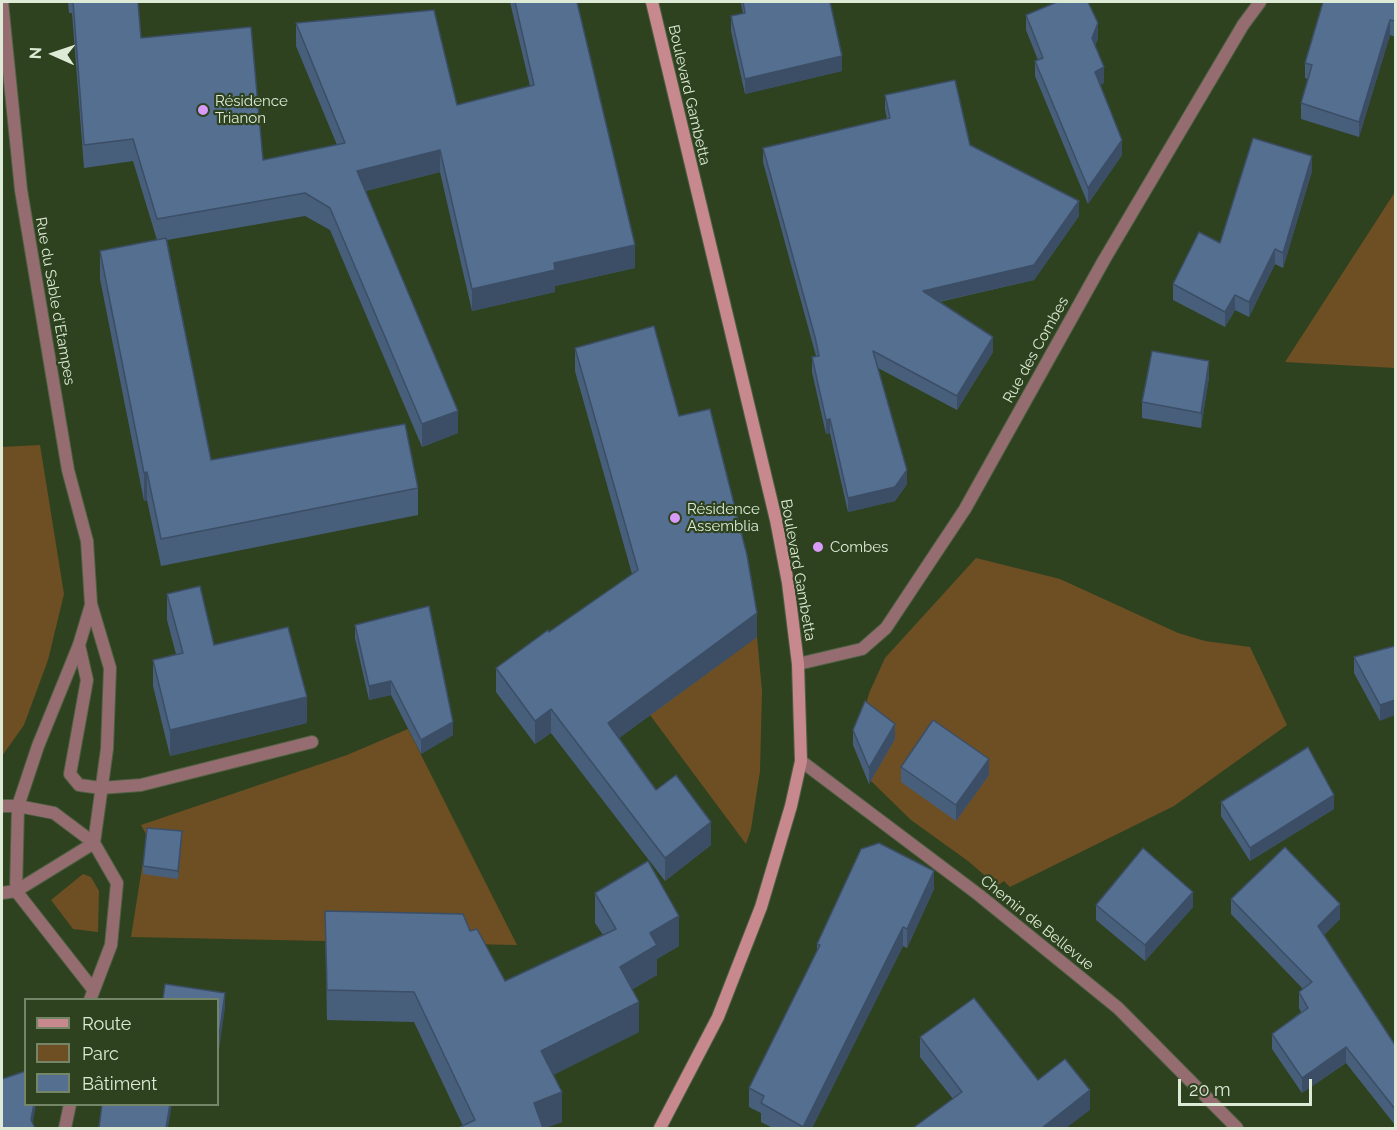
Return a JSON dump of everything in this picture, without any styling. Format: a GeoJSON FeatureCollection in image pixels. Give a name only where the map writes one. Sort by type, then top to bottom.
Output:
{"type":"FeatureCollection","features":[{"type":"Feature","properties":{"kind":"main road","name":"Boulevard Gambetta"},"geometry":{"type":"LineString","coordinates":[[652,2],[776,520],[788,583],[798,664],[801,761],[791,806],[762,907],[718,1017],[660,1128]]}},
{"type":"Feature","properties":{"kind":"street","name":"Rue du Sable d'Etampes"},"geometry":{"type":"LineString","coordinates":[[2,2],[21,190],[69,470],[87,541],[91,604],[110,668],[107,749],[94,843]]}},
{"type":"Feature","properties":{"kind":"street","name":"Rue des Combes"},"geometry":{"type":"LineString","coordinates":[[798,664],[862,649],[886,628],[965,509],[1104,260],[1243,25],[1260,2]]}},
{"type":"Feature","properties":{"kind":"street","name":"Rue du Sable d'Etampes"},"geometry":{"type":"LineString","coordinates":[[16,891],[18,806],[38,746],[80,645],[91,604]]}},
{"type":"Feature","properties":{"kind":"street"},"geometry":{"type":"LineString","coordinates":[[80,645],[87,680],[70,774],[79,785],[101,788],[141,784],[312,742]]}},
{"type":"Feature","properties":{"kind":"street","name":"Chemin de Bellevue"},"geometry":{"type":"LineString","coordinates":[[801,761],[979,895],[1118,1008],[1237,1128]]}},
{"type":"Feature","properties":{"kind":"street"},"geometry":{"type":"LineString","coordinates":[[2,806],[18,806],[54,813],[94,843],[117,883],[111,945],[91,994]]}},
{"type":"Feature","properties":{"kind":"street"},"geometry":{"type":"LineString","coordinates":[[2,893],[16,891],[94,843]]}},
{"type":"Feature","properties":{"kind":"street"},"geometry":{"type":"LineString","coordinates":[[16,891],[91,994]]}},
{"type":"Feature","properties":{"kind":"street"},"geometry":{"type":"LineString","coordinates":[[65,1128],[70,1106]]}},
{"type":"Feature","properties":{"kind":"green space"},"geometry":{"type":"Polygon","coordinates":[[[1395,192],[1395,368],[1285,362],[1395,192]]]}},
{"type":"Feature","properties":{"kind":"green space"},"geometry":{"type":"Polygon","coordinates":[[[40,445],[64,594],[48,660],[24,725],[2,756],[2,447],[40,445]]]}},
{"type":"Feature","properties":{"kind":"green space"},"geometry":{"type":"Polygon","coordinates":[[[976,558],[1060,579],[1178,633],[1205,641],[1250,647],[1287,725],[1174,806],[1010,887],[1004,881],[997,886],[968,861],[911,820],[871,781],[853,745],[870,691],[885,658],[976,558]]]}},
{"type":"Feature","properties":{"kind":"green space"},"geometry":{"type":"Polygon","coordinates":[[[757,637],[762,691],[760,771],[751,829],[746,844],[650,715],[757,637]]]}},
{"type":"Feature","properties":{"kind":"green space"},"geometry":{"type":"Polygon","coordinates":[[[408,729],[517,945],[131,937],[147,836],[141,825],[347,755],[408,729]]]}},
{"type":"Feature","properties":{"kind":"green space"},"geometry":{"type":"Polygon","coordinates":[[[83,874],[91,877],[99,891],[98,932],[73,929],[51,900],[83,874]]]}},
{"type":"Feature","properties":{"kind":"building"},"geometry":{"type":"Polygon","coordinates":[[[73,2],[138,2],[141,38],[251,27],[263,160],[345,143],[296,23],[434,10],[457,105],[534,85],[515,2],[577,2],[635,245],[554,263],[555,270],[472,289],[440,150],[357,171],[458,411],[422,424],[330,208],[305,193],[157,219],[133,139],[84,145],[73,2]]]}},
{"type":"Feature","properties":{"kind":"building"},"geometry":{"type":"Polygon","coordinates":[[[743,2],[830,2],[842,56],[745,79],[731,16],[745,13],[743,2]]]}},
{"type":"Feature","properties":{"kind":"building"},"geometry":{"type":"Polygon","coordinates":[[[1057,2],[1088,2],[1098,23],[1092,38],[1104,67],[1095,72],[1122,140],[1088,188],[1035,61],[1043,58],[1026,15],[1057,2]]]}},
{"type":"Feature","properties":{"kind":"building"},"geometry":{"type":"Polygon","coordinates":[[[1323,2],[1395,2],[1395,21],[1390,20],[1359,122],[1301,103],[1312,65],[1305,63],[1323,2]]]}},
{"type":"Feature","properties":{"kind":"building"},"geometry":{"type":"Polygon","coordinates":[[[955,80],[970,145],[1079,201],[1034,265],[923,291],[993,337],[957,396],[873,351],[907,470],[895,487],[848,498],[830,419],[826,420],[812,357],[819,356],[815,337],[763,148],[890,118],[885,95],[955,80]]]}},
{"type":"Feature","properties":{"kind":"building"},"geometry":{"type":"Polygon","coordinates":[[[1253,138],[1312,156],[1283,253],[1275,249],[1249,302],[1235,295],[1225,312],[1173,284],[1199,232],[1220,243],[1253,138]]]}},
{"type":"Feature","properties":{"kind":"building"},"geometry":{"type":"Polygon","coordinates":[[[166,238],[211,460],[405,424],[418,488],[161,539],[147,472],[144,473],[100,251],[166,238]]]}},
{"type":"Feature","properties":{"kind":"building"},"geometry":{"type":"Polygon","coordinates":[[[654,326],[679,416],[710,409],[747,555],[757,613],[608,723],[656,790],[676,775],[711,822],[665,858],[551,709],[535,721],[496,668],[638,570],[575,348],[654,326]]]}},
{"type":"Feature","properties":{"kind":"building"},"geometry":{"type":"Polygon","coordinates":[[[1152,351],[1209,361],[1201,413],[1142,402],[1152,351]]]}},
{"type":"Feature","properties":{"kind":"building"},"geometry":{"type":"Polygon","coordinates":[[[200,586],[214,645],[288,627],[307,697],[170,730],[153,660],[183,653],[167,594],[200,586]]]}},
{"type":"Feature","properties":{"kind":"building"},"geometry":{"type":"Polygon","coordinates":[[[429,606],[453,722],[421,740],[391,681],[369,686],[355,625],[429,606]]]}},
{"type":"Feature","properties":{"kind":"building"},"geometry":{"type":"Polygon","coordinates":[[[1395,646],[1395,700],[1380,705],[1354,657],[1395,646]]]}},
{"type":"Feature","properties":{"kind":"building"},"geometry":{"type":"Polygon","coordinates":[[[865,701],[895,724],[869,768],[853,730],[865,701]]]}},
{"type":"Feature","properties":{"kind":"building"},"geometry":{"type":"Polygon","coordinates":[[[933,720],[989,759],[956,805],[901,767],[933,720]]]}},
{"type":"Feature","properties":{"kind":"building"},"geometry":{"type":"Polygon","coordinates":[[[1308,747],[1334,795],[1250,848],[1221,802],[1308,747]]]}},
{"type":"Feature","properties":{"kind":"building"},"geometry":{"type":"Polygon","coordinates":[[[147,828],[182,831],[178,871],[143,866],[147,828]]]}},
{"type":"Feature","properties":{"kind":"building"},"geometry":{"type":"Polygon","coordinates":[[[879,843],[934,871],[907,929],[903,927],[803,1127],[761,1103],[764,1096],[749,1088],[820,945],[817,944],[861,849],[879,843]]]}},
{"type":"Feature","properties":{"kind":"building"},"geometry":{"type":"Polygon","coordinates":[[[1285,847],[1340,904],[1318,926],[1395,1045],[1395,1109],[1346,1047],[1302,1078],[1272,1034],[1308,1008],[1299,992],[1312,982],[1231,899],[1285,847]]]}},
{"type":"Feature","properties":{"kind":"building"},"geometry":{"type":"Polygon","coordinates":[[[1143,848],[1193,892],[1145,945],[1096,905],[1143,848]]]}},
{"type":"Feature","properties":{"kind":"building"},"geometry":{"type":"Polygon","coordinates":[[[648,861],[679,916],[650,933],[657,945],[620,967],[639,1002],[541,1051],[562,1092],[534,1103],[543,1128],[458,1128],[475,1120],[414,992],[327,990],[325,911],[463,914],[470,931],[477,929],[505,981],[616,929],[595,893],[648,861]]]}},
{"type":"Feature","properties":{"kind":"building"},"geometry":{"type":"Polygon","coordinates":[[[165,984],[225,993],[219,1036],[219,998],[163,998],[165,984]]]}},
{"type":"Feature","properties":{"kind":"building"},"geometry":{"type":"Polygon","coordinates":[[[974,998],[1038,1080],[1065,1059],[1090,1090],[1042,1128],[913,1128],[962,1092],[920,1037],[974,998]]]}},
{"type":"Feature","properties":{"kind":"building"},"geometry":{"type":"Polygon","coordinates":[[[24,1072],[24,1106],[34,1106],[31,1120],[35,1128],[2,1128],[2,1079],[24,1072]]]}},
{"type":"Feature","properties":{"kind":"building"},"geometry":{"type":"Polygon","coordinates":[[[102,1106],[170,1106],[166,1128],[99,1128],[102,1106]]]}},
{"type":"Feature","properties":{"kind":"place","name":"Résidence Trianon"},"geometry":{"type":"Point","coordinates":[203,110]}},
{"type":"Feature","properties":{"kind":"place","name":"Résidence Assemblia"},"geometry":{"type":"Point","coordinates":[675,518]}},
{"type":"Feature","properties":{"kind":"place","name":"Combes"},"geometry":{"type":"Point","coordinates":[818,547]}}]}
